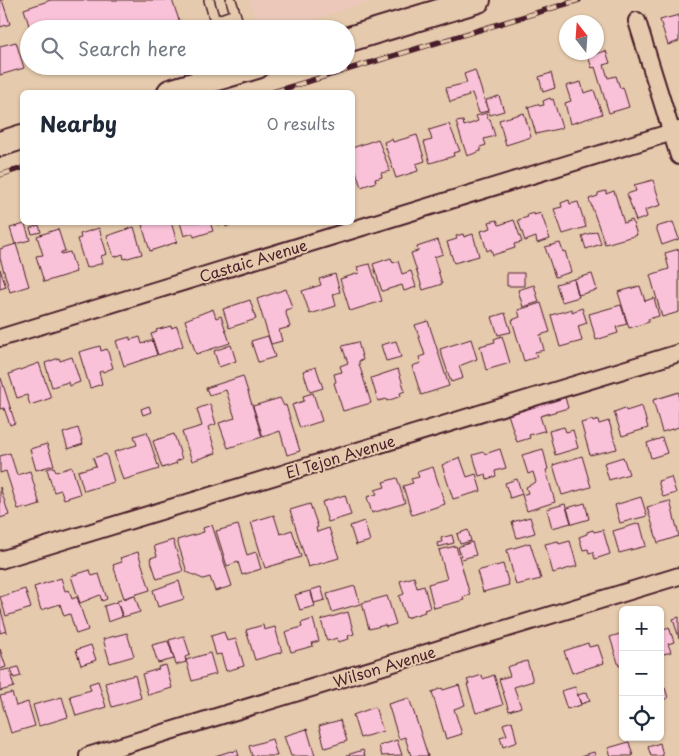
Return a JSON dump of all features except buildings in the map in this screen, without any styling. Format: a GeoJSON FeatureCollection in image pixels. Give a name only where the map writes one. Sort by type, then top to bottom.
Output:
{"type":"FeatureCollection","features":[{"type":"Feature","properties":{"kind":"street"},"geometry":{"type":"LineString","coordinates":[[355,37],[478,0]]}},
{"type":"Feature","properties":{"kind":"street"},"geometry":{"type":"LineString","coordinates":[[637,21],[675,132],[679,156]]}},
{"type":"Feature","properties":{"kind":"street"},"geometry":{"type":"LineString","coordinates":[[177,90],[227,75]]}},
{"type":"Feature","properties":{"kind":"street","name":"Castaic Avenue"},"geometry":{"type":"LineString","coordinates":[[0,338],[675,132]]}},
{"type":"Feature","properties":{"kind":"street"},"geometry":{"type":"LineString","coordinates":[[0,144],[20,138]]}},
{"type":"Feature","properties":{"kind":"street","name":"El Tejon Avenue"},"geometry":{"type":"LineString","coordinates":[[0,560],[679,353]]}},
{"type":"Feature","properties":{"kind":"street","name":"Wilson Avenue"},"geometry":{"type":"LineString","coordinates":[[88,756],[679,576]]}},
{"type":"Feature","properties":{"kind":"lane"},"geometry":{"type":"LineString","coordinates":[[209,0],[215,20]]}},
{"type":"Feature","properties":{"kind":"lane"},"geometry":{"type":"LineString","coordinates":[[231,0],[237,20]]}},
{"type":"Feature","properties":{"kind":"lane"},"geometry":{"type":"LineString","coordinates":[[218,20],[235,14]]}},
{"type":"Feature","properties":{"kind":"shaded area"},"geometry":{"type":"Polygon","coordinates":[[[249,0],[376,0],[312,20],[255,20],[249,0]]]}},
{"type":"Feature","properties":{"kind":"railway"},"geometry":{"type":"LineString","coordinates":[[355,67],[579,0]]}},
{"type":"Feature","properties":{"kind":"railway"},"geometry":{"type":"LineString","coordinates":[[280,90],[330,75]]}},
{"type":"Feature","properties":{"kind":"railway"},"geometry":{"type":"LineString","coordinates":[[0,175],[20,169]]}}]}
